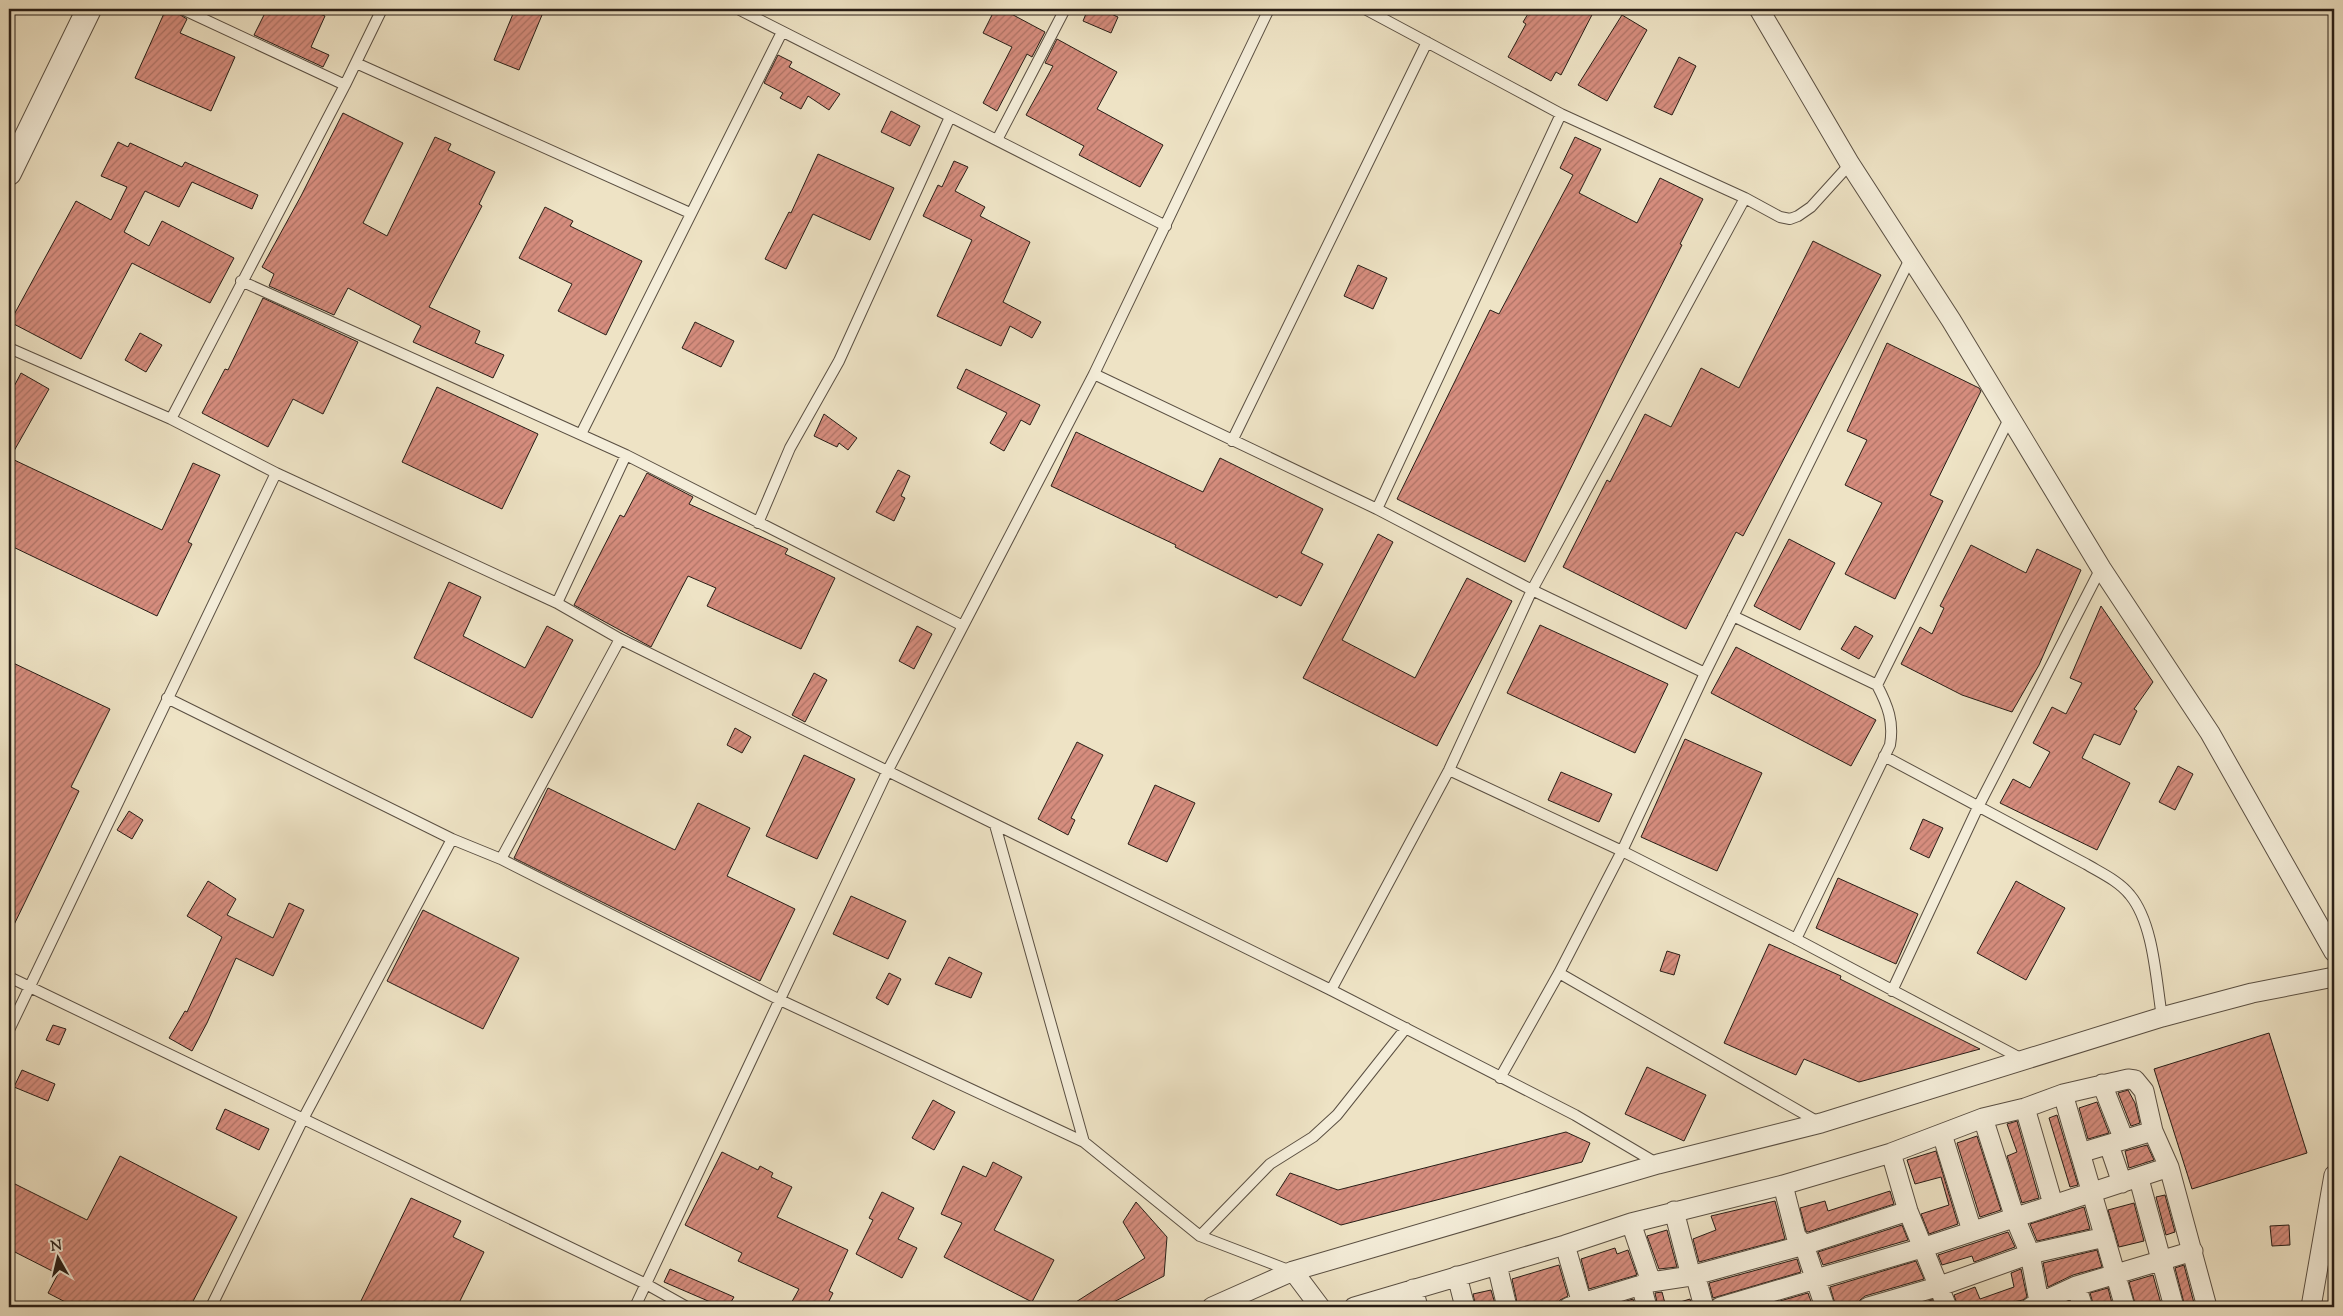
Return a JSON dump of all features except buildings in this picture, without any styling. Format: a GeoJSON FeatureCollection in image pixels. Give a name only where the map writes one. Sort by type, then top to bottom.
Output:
{"type":"FeatureCollection","features":[{"type":"Feature","properties":{"kind":"street"},"geometry":{"type":"LineString","coordinates":[[9,174],[88,9]]}},
{"type":"Feature","properties":{"kind":"street"},"geometry":{"type":"LineString","coordinates":[[1758,10],[1850,164],[2010,417],[2101,568],[2210,733],[2334,952]]}},
{"type":"Feature","properties":{"kind":"street"},"geometry":{"type":"LineString","coordinates":[[1212,1307],[1293,1271],[1658,1164],[1821,1123],[2162,1017],[2252,993],[2334,977]]}},
{"type":"Feature","properties":{"kind":"street"},"geometry":{"type":"LineString","coordinates":[[1354,1307],[1565,1245],[1631,1223],[1783,1185],[1891,1153],[1983,1118],[2026,1108],[2063,1094],[2128,1079],[2135,1080],[2144,1091],[2153,1131],[2169,1167],[2207,1307]]}},
{"type":"Feature","properties":{"kind":"street"},"geometry":{"type":"LineString","coordinates":[[2102,1084],[2117,1143],[2130,1181],[2163,1262],[2174,1307]]}},
{"type":"Feature","properties":{"kind":"street"},"geometry":{"type":"LineString","coordinates":[[2063,1094],[2125,1307]]}},
{"type":"Feature","properties":{"kind":"street"},"geometry":{"type":"LineString","coordinates":[[2026,1108],[2053,1204]]}},
{"type":"Feature","properties":{"kind":"street"},"geometry":{"type":"LineString","coordinates":[[1983,1118],[2015,1218],[2030,1254],[2036,1306],[2076,1286],[2163,1262],[2192,1251]]}},
{"type":"Feature","properties":{"kind":"street"},"geometry":{"type":"LineString","coordinates":[[2080,1152],[2117,1143],[2153,1131]]}},
{"type":"Feature","properties":{"kind":"street"},"geometry":{"type":"LineString","coordinates":[[1942,1134],[1972,1231]]}},
{"type":"Feature","properties":{"kind":"street"},"geometry":{"type":"LineString","coordinates":[[1891,1153],[1908,1211],[1947,1307]]}},
{"type":"Feature","properties":{"kind":"street"},"geometry":{"type":"LineString","coordinates":[[1720,1307],[1922,1248],[2169,1167]]}},
{"type":"Feature","properties":{"kind":"street"},"geometry":{"type":"LineString","coordinates":[[2311,1307],[2334,1175]]}},
{"type":"Feature","properties":{"kind":"street"},"geometry":{"type":"LineString","coordinates":[[1783,1185],[1796,1236],[1804,1245],[1824,1307]]}},
{"type":"Feature","properties":{"kind":"street"},"geometry":{"type":"LineString","coordinates":[[1565,1245],[1578,1306],[1646,1283],[1691,1276],[1804,1245],[1908,1211]]}},
{"type":"Feature","properties":{"kind":"street"},"geometry":{"type":"LineString","coordinates":[[1674,1212],[1691,1276],[1697,1281],[1704,1307]]}},
{"type":"Feature","properties":{"kind":"street"},"geometry":{"type":"LineString","coordinates":[[1631,1223],[1646,1283],[1647,1307]]}},
{"type":"Feature","properties":{"kind":"street"},"geometry":{"type":"LineString","coordinates":[[1868,1307],[1940,1286],[2030,1254],[2105,1237]]}},
{"type":"Feature","properties":{"kind":"street"},"geometry":{"type":"LineString","coordinates":[[1496,1265],[1507,1307]]}},
{"type":"Feature","properties":{"kind":"street"},"geometry":{"type":"LineString","coordinates":[[1293,1271],[1320,1307]]}},
{"type":"Feature","properties":{"kind":"street"},"geometry":{"type":"LineString","coordinates":[[1457,1276],[1465,1307]]}},
{"type":"Feature","properties":{"kind":"street"},"geometry":{"type":"LineString","coordinates":[[2076,1286],[2083,1307]]}},
{"type":"Feature","properties":{"kind":"street"},"geometry":{"type":"LineString","coordinates":[[1413,1289],[1418,1307]]}},
{"type":"Feature","properties":{"kind":"lane"},"geometry":{"type":"LineString","coordinates":[[182,9],[345,85]]}},
{"type":"Feature","properties":{"kind":"lane"},"geometry":{"type":"LineString","coordinates":[[172,419],[241,281],[345,85],[382,9]]}},
{"type":"Feature","properties":{"kind":"lane"},"geometry":{"type":"LineString","coordinates":[[738,9],[1166,226]]}},
{"type":"Feature","properties":{"kind":"lane"},"geometry":{"type":"LineString","coordinates":[[997,140],[1065,9]]}},
{"type":"Feature","properties":{"kind":"lane"},"geometry":{"type":"LineString","coordinates":[[635,1307],[887,772],[1094,374],[1269,9]]}},
{"type":"Feature","properties":{"kind":"lane"},"geometry":{"type":"LineString","coordinates":[[1365,9],[1561,114],[1745,198],[1780,217],[1790,219],[1811,207],[1850,164]]}},
{"type":"Feature","properties":{"kind":"lane"},"geometry":{"type":"LineString","coordinates":[[581,434],[782,32]]}},
{"type":"Feature","properties":{"kind":"lane"},"geometry":{"type":"LineString","coordinates":[[1232,441],[1427,42]]}},
{"type":"Feature","properties":{"kind":"lane"},"geometry":{"type":"LineString","coordinates":[[356,62],[690,213]]}},
{"type":"Feature","properties":{"kind":"lane"},"geometry":{"type":"LineString","coordinates":[[1377,510],[1561,114]]}},
{"type":"Feature","properties":{"kind":"lane"},"geometry":{"type":"LineString","coordinates":[[758,524],[790,448],[839,361],[950,117]]}},
{"type":"Feature","properties":{"kind":"lane"},"geometry":{"type":"LineString","coordinates":[[1331,990],[1449,770],[1532,590],[1745,198]]}},
{"type":"Feature","properties":{"kind":"lane"},"geometry":{"type":"LineString","coordinates":[[1500,1078],[1559,973],[1622,852],[1705,673],[1911,258]]}},
{"type":"Feature","properties":{"kind":"lane"},"geometry":{"type":"LineString","coordinates":[[241,281],[626,455],[758,524],[963,626]]}},
{"type":"Feature","properties":{"kind":"lane"},"geometry":{"type":"LineString","coordinates":[[9,348],[172,419],[276,473],[558,604],[620,639],[1406,1028],[1574,1115],[1658,1164]]}},
{"type":"Feature","properties":{"kind":"lane"},"geometry":{"type":"LineString","coordinates":[[1094,374],[1377,510],[1532,590],[1705,673]]}},
{"type":"Feature","properties":{"kind":"lane"},"geometry":{"type":"LineString","coordinates":[[1877,685],[2010,417]]}},
{"type":"Feature","properties":{"kind":"lane"},"geometry":{"type":"LineString","coordinates":[[558,604],[626,455]]}},
{"type":"Feature","properties":{"kind":"lane"},"geometry":{"type":"LineString","coordinates":[[9,1030],[276,473]]}},
{"type":"Feature","properties":{"kind":"lane"},"geometry":{"type":"LineString","coordinates":[[1892,991],[1978,807],[2101,568]]}},
{"type":"Feature","properties":{"kind":"lane"},"geometry":{"type":"LineString","coordinates":[[1733,616],[1877,685],[1888,704],[1892,723],[1890,745],[1796,939]]}},
{"type":"Feature","properties":{"kind":"lane"},"geometry":{"type":"LineString","coordinates":[[501,860],[620,639]]}},
{"type":"Feature","properties":{"kind":"lane"},"geometry":{"type":"LineString","coordinates":[[167,698],[452,839],[501,860],[780,1000],[1084,1142],[1200,1236],[1293,1271]]}},
{"type":"Feature","properties":{"kind":"lane"},"geometry":{"type":"LineString","coordinates":[[1884,756],[2086,864],[2116,882],[2131,895],[2144,920],[2162,1017]]}},
{"type":"Feature","properties":{"kind":"lane"},"geometry":{"type":"LineString","coordinates":[[1449,770],[1622,852],[1796,939],[2024,1060]]}},
{"type":"Feature","properties":{"kind":"lane"},"geometry":{"type":"LineString","coordinates":[[994,825],[1084,1142]]}},
{"type":"Feature","properties":{"kind":"lane"},"geometry":{"type":"LineString","coordinates":[[211,1307],[303,1119],[452,839]]}},
{"type":"Feature","properties":{"kind":"lane"},"geometry":{"type":"LineString","coordinates":[[1559,973],[1821,1123]]}},
{"type":"Feature","properties":{"kind":"lane"},"geometry":{"type":"LineString","coordinates":[[9,977],[646,1284],[687,1307]]}},
{"type":"Feature","properties":{"kind":"lane"},"geometry":{"type":"LineString","coordinates":[[1200,1236],[1270,1164],[1313,1136],[1338,1115],[1406,1028]]}}]}
